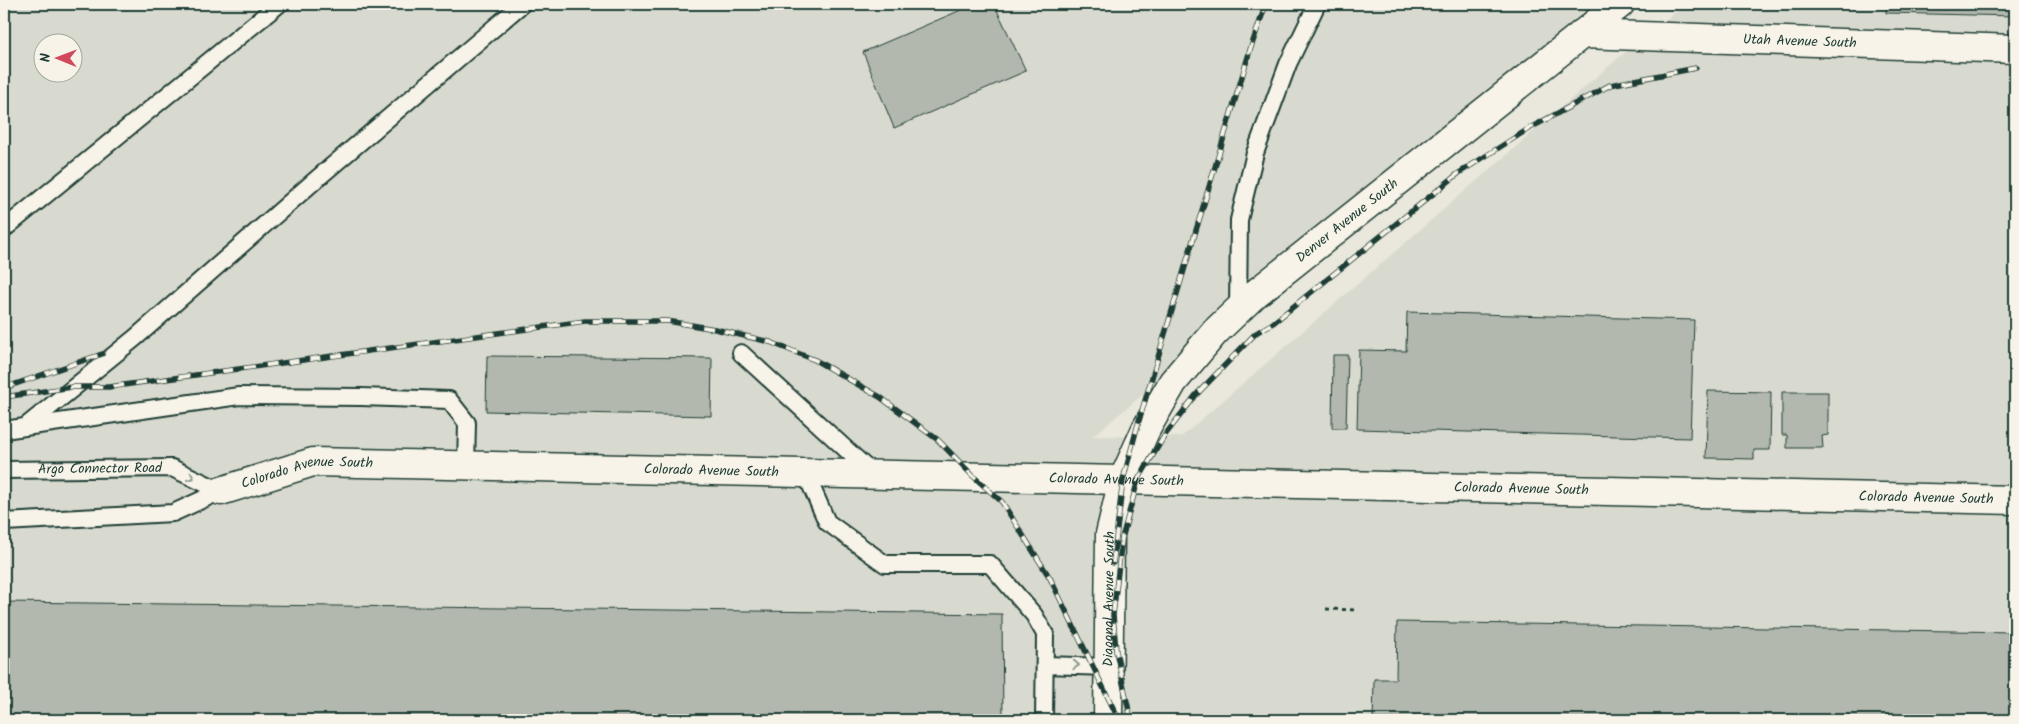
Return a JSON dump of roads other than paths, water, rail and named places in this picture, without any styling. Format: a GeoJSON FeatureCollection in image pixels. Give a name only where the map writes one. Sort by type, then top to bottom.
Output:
{"type":"FeatureCollection","features":[{"type":"Feature","properties":{"kind":"street","name":"Denver Avenue South"},"geometry":{"type":"LineString","coordinates":[[1123,480],[1146,429],[1173,382],[1214,332],[1255,294],[1620,4]]}},
{"type":"Feature","properties":{"kind":"street","name":"Utah Avenue South"},"geometry":{"type":"LineString","coordinates":[[1582,34],[2015,49]]}},
{"type":"Feature","properties":{"kind":"street","name":"Colorado Avenue South"},"geometry":{"type":"LineString","coordinates":[[221,491],[313,462],[2015,500]]}},
{"type":"Feature","properties":{"kind":"street","name":"Diagonal Avenue South"},"geometry":{"type":"LineString","coordinates":[[1108,720],[1110,534],[1123,480]]}},
{"type":"Feature","properties":{"kind":"lane"},"geometry":{"type":"LineString","coordinates":[[4,229],[279,4]]}},
{"type":"Feature","properties":{"kind":"lane"},"geometry":{"type":"LineString","coordinates":[[25,427],[135,338],[267,222],[522,4]]}},
{"type":"Feature","properties":{"kind":"lane"},"geometry":{"type":"LineString","coordinates":[[1238,310],[1239,220],[1255,153],[1288,64],[1317,4]]}},
{"type":"Feature","properties":{"kind":"lane"},"geometry":{"type":"LineString","coordinates":[[741,353],[873,474]]}},
{"type":"Feature","properties":{"kind":"lane"},"geometry":{"type":"LineString","coordinates":[[4,430],[239,396],[449,400],[467,423],[466,466]]}},
{"type":"Feature","properties":{"kind":"lane","name":"Argo Connector Road"},"geometry":{"type":"LineString","coordinates":[[4,470],[172,468],[221,491]]}},
{"type":"Feature","properties":{"kind":"lane"},"geometry":{"type":"LineString","coordinates":[[805,472],[827,522],[885,564],[990,564],[1034,615],[1045,634],[1044,720]]}},
{"type":"Feature","properties":{"kind":"lane"},"geometry":{"type":"LineString","coordinates":[[4,522],[173,513],[221,491]]}},
{"type":"Feature","properties":{"kind":"lane"},"geometry":{"type":"LineString","coordinates":[[1045,665],[1108,667]]}},
{"type":"Feature","properties":{"kind":"railway"},"geometry":{"type":"LineString","coordinates":[[1113,563],[1123,480],[1138,424],[1250,50],[1266,4]]}},
{"type":"Feature","properties":{"kind":"railway"},"geometry":{"type":"LineString","coordinates":[[1131,720],[1116,651],[1113,615],[1122,538],[1138,480],[1165,435],[1196,395],[1256,333],[1273,323],[1459,173],[1530,128],[1610,85],[1696,68]]}},
{"type":"Feature","properties":{"kind":"railway"},"geometry":{"type":"LineString","coordinates":[[4,397],[72,387],[109,387],[585,321],[667,321],[715,329],[770,342],[815,360],[880,397],[938,440],[973,476],[1002,502],[1050,578],[1119,720]]}},
{"type":"Feature","properties":{"kind":"railway"},"geometry":{"type":"LineString","coordinates":[[4,388],[102,354]]}}]}
